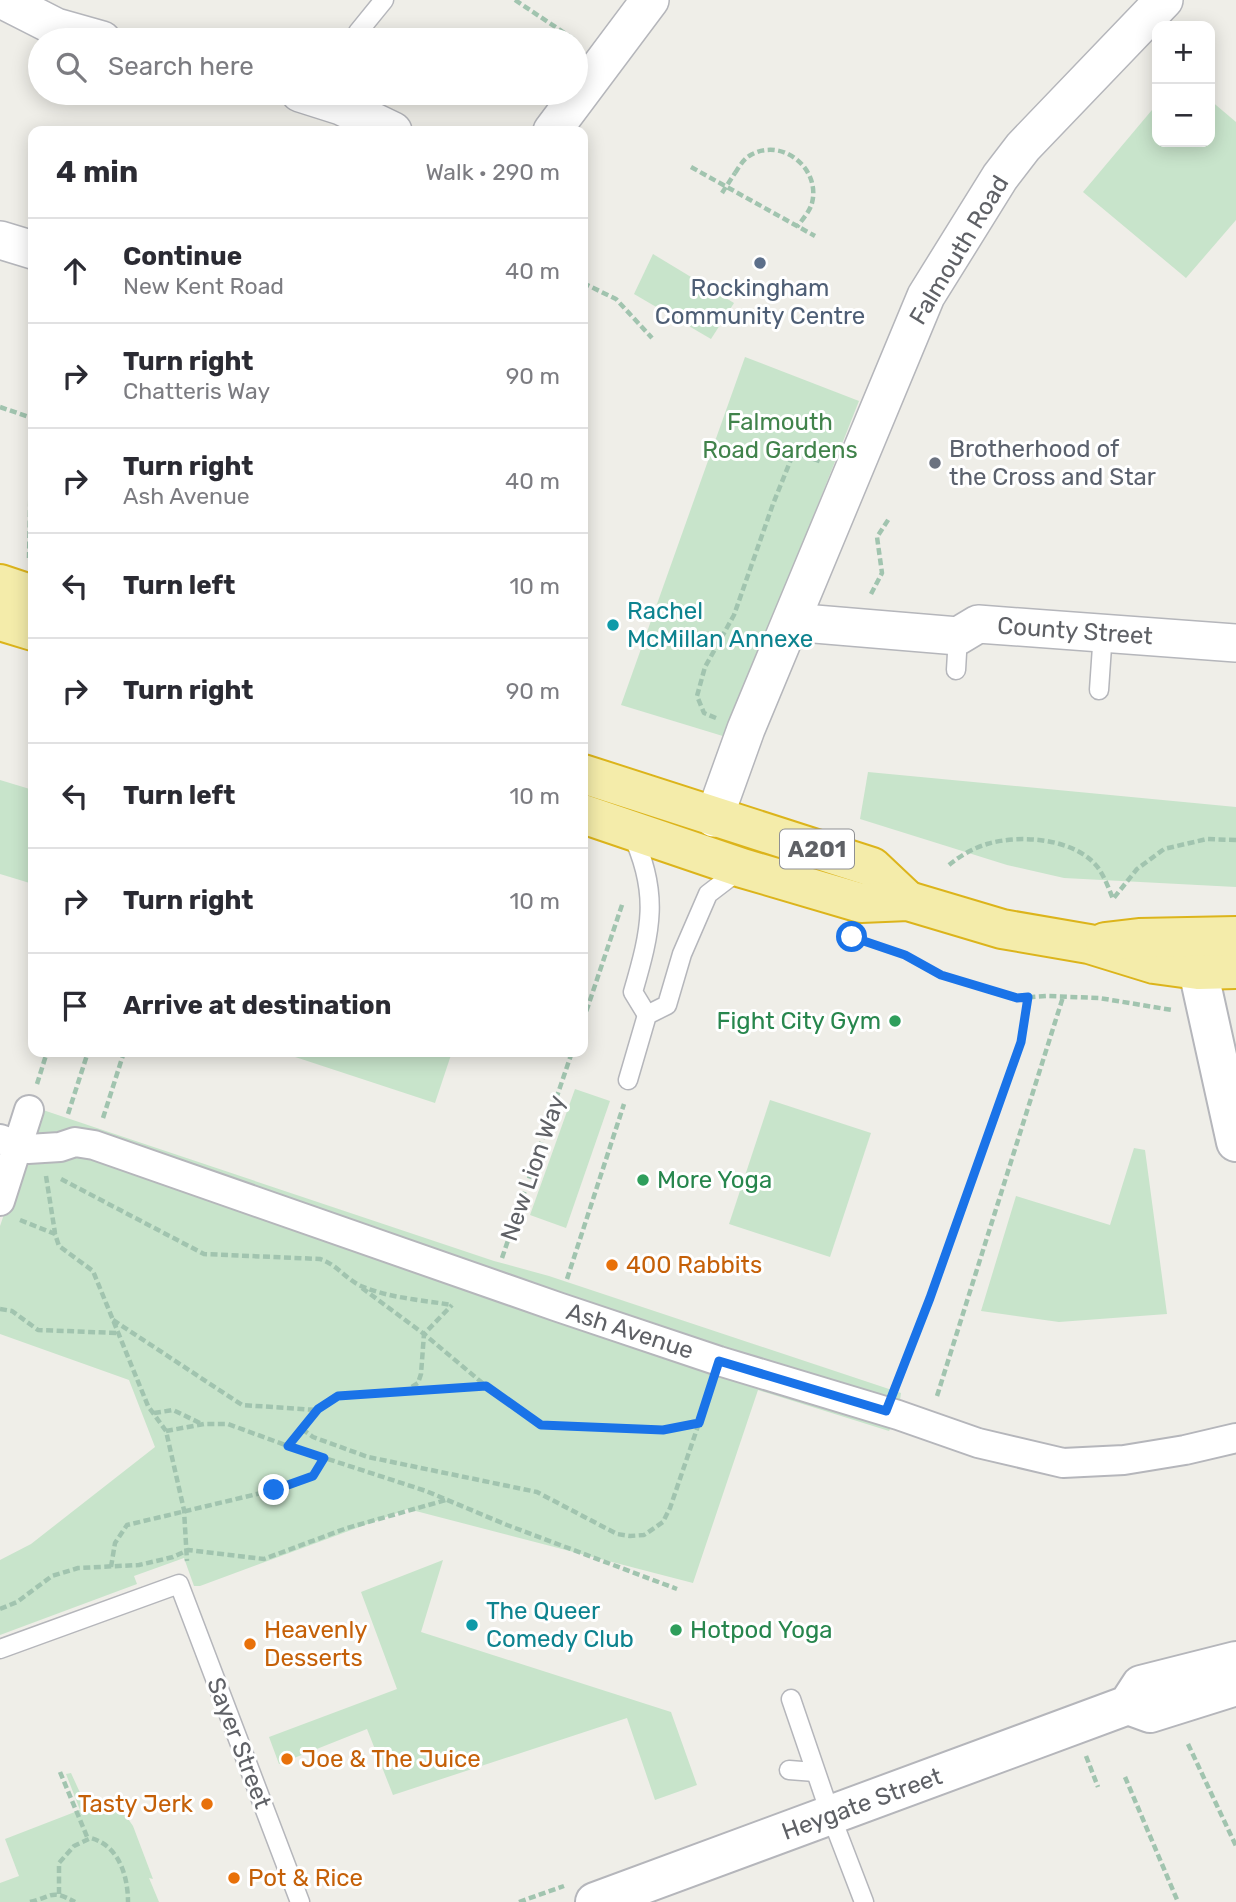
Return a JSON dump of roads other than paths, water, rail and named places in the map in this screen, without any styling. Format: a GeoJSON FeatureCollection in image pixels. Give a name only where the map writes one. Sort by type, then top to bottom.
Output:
{"type":"FeatureCollection","features":[{"type":"Feature","properties":{"kind":"highway"},"geometry":{"type":"LineString","coordinates":[[0,621],[28,629]]}},
{"type":"Feature","properties":{"kind":"highway","name":"A201"},"geometry":{"type":"LineString","coordinates":[[588,776],[872,867],[908,901]]}},
{"type":"Feature","properties":{"kind":"highway","name":"A201"},"geometry":{"type":"LineString","coordinates":[[588,816],[742,869],[861,902],[908,901],[1002,929],[1089,944],[1154,964],[1198,970],[1236,969]]}},
{"type":"Feature","properties":{"kind":"highway","name":"A201"},"geometry":{"type":"LineString","coordinates":[[1089,944],[1139,938],[1236,936]]}},
{"type":"Feature","properties":{"kind":"street"},"geometry":{"type":"LineString","coordinates":[[3,0],[60,28]]}},
{"type":"Feature","properties":{"kind":"street"},"geometry":{"type":"LineString","coordinates":[[588,83],[650,0]]}},
{"type":"Feature","properties":{"kind":"street","name":"Falmouth Road"},"geometry":{"type":"LineString","coordinates":[[714,818],[746,729],[926,296],[1000,177],[1023,147],[1164,0]]}},
{"type":"Feature","properties":{"kind":"street"},"geometry":{"type":"LineString","coordinates":[[556,126],[571,105]]}},
{"type":"Feature","properties":{"kind":"street"},"geometry":{"type":"LineString","coordinates":[[340,110],[380,126]]}},
{"type":"Feature","properties":{"kind":"street"},"geometry":{"type":"LineString","coordinates":[[0,240],[28,248]]}},
{"type":"Feature","properties":{"kind":"street","name":"County Street"},"geometry":{"type":"LineString","coordinates":[[791,622],[957,653],[978,624],[1236,643]]}},
{"type":"Feature","properties":{"kind":"street"},"geometry":{"type":"LineString","coordinates":[[1198,970],[1236,1142]]}},
{"type":"Feature","properties":{"kind":"street"},"geometry":{"type":"LineString","coordinates":[[9,1210],[9,1142],[29,1110]]}},
{"type":"Feature","properties":{"kind":"street","name":"Ash Avenue"},"geometry":{"type":"LineString","coordinates":[[9,1142],[28,1149],[85,1143],[558,1307],[719,1361],[886,1411],[978,1443],[1063,1463],[1136,1458],[1236,1438]]}},
{"type":"Feature","properties":{"kind":"street","name":"Heygate Street"},"geometry":{"type":"LineString","coordinates":[[595,1902],[1128,1705],[1141,1685],[1236,1661]]}},
{"type":"Feature","properties":{"kind":"street","name":"Heygate Street"},"geometry":{"type":"LineString","coordinates":[[1128,1705],[1150,1713],[1236,1686]]}},
{"type":"Feature","properties":{"kind":"lane"},"geometry":{"type":"LineString","coordinates":[[360,28],[370,7],[384,0]]}},
{"type":"Feature","properties":{"kind":"lane"},"geometry":{"type":"LineString","coordinates":[[1099,690],[1103,632]]}},
{"type":"Feature","properties":{"kind":"lane"},"geometry":{"type":"LineString","coordinates":[[631,831],[643,858],[650,887],[648,943],[633,992],[647,1015]]}},
{"type":"Feature","properties":{"kind":"lane"},"geometry":{"type":"LineString","coordinates":[[628,1080],[647,1015],[667,1005],[682,954],[708,894],[742,869]]}},
{"type":"Feature","properties":{"kind":"lane","name":"Sayer Street"},"geometry":{"type":"LineString","coordinates":[[0,1649],[179,1584],[300,1902]]}},
{"type":"Feature","properties":{"kind":"lane"},"geometry":{"type":"LineString","coordinates":[[791,1699],[815,1772],[864,1902]]}},
{"type":"Feature","properties":{"kind":"lane"},"geometry":{"type":"LineString","coordinates":[[789,1770],[815,1772]]}},
{"type":"Feature","properties":{"kind":"place","name":"Rockingham Community Centre"},"geometry":{"type":"Point","coordinates":[760,263]}},
{"type":"Feature","properties":{"kind":"place","name":"Brotherhood of the Cross and Star"},"geometry":{"type":"Point","coordinates":[935,463]}},
{"type":"Feature","properties":{"kind":"place","name":"Rachel McMillan Annexe"},"geometry":{"type":"Point","coordinates":[613,625]}},
{"type":"Feature","properties":{"kind":"place","name":"Fight City Gym"},"geometry":{"type":"Point","coordinates":[895,1021]}},
{"type":"Feature","properties":{"kind":"place","name":"More Yoga"},"geometry":{"type":"Point","coordinates":[643,1180]}},
{"type":"Feature","properties":{"kind":"place","name":"400 Rabbits"},"geometry":{"type":"Point","coordinates":[612,1265]}},
{"type":"Feature","properties":{"kind":"place","name":"The Queer Comedy Club"},"geometry":{"type":"Point","coordinates":[472,1625]}},
{"type":"Feature","properties":{"kind":"place","name":"Hotpod Yoga"},"geometry":{"type":"Point","coordinates":[676,1630]}},
{"type":"Feature","properties":{"kind":"place","name":"Heavenly Desserts"},"geometry":{"type":"Point","coordinates":[250,1644]}},
{"type":"Feature","properties":{"kind":"place","name":"Joe & The Juice"},"geometry":{"type":"Point","coordinates":[287,1759]}},
{"type":"Feature","properties":{"kind":"place","name":"Tasty Jerk"},"geometry":{"type":"Point","coordinates":[207,1804]}},
{"type":"Feature","properties":{"kind":"place","name":"Pot & Rice"},"geometry":{"type":"Point","coordinates":[234,1878]}},
{"type":"Feature","properties":{"kind":"park label","name":"Falmouth Road Gardens"},"geometry":{"type":"Point","coordinates":[780,436]}}]}
